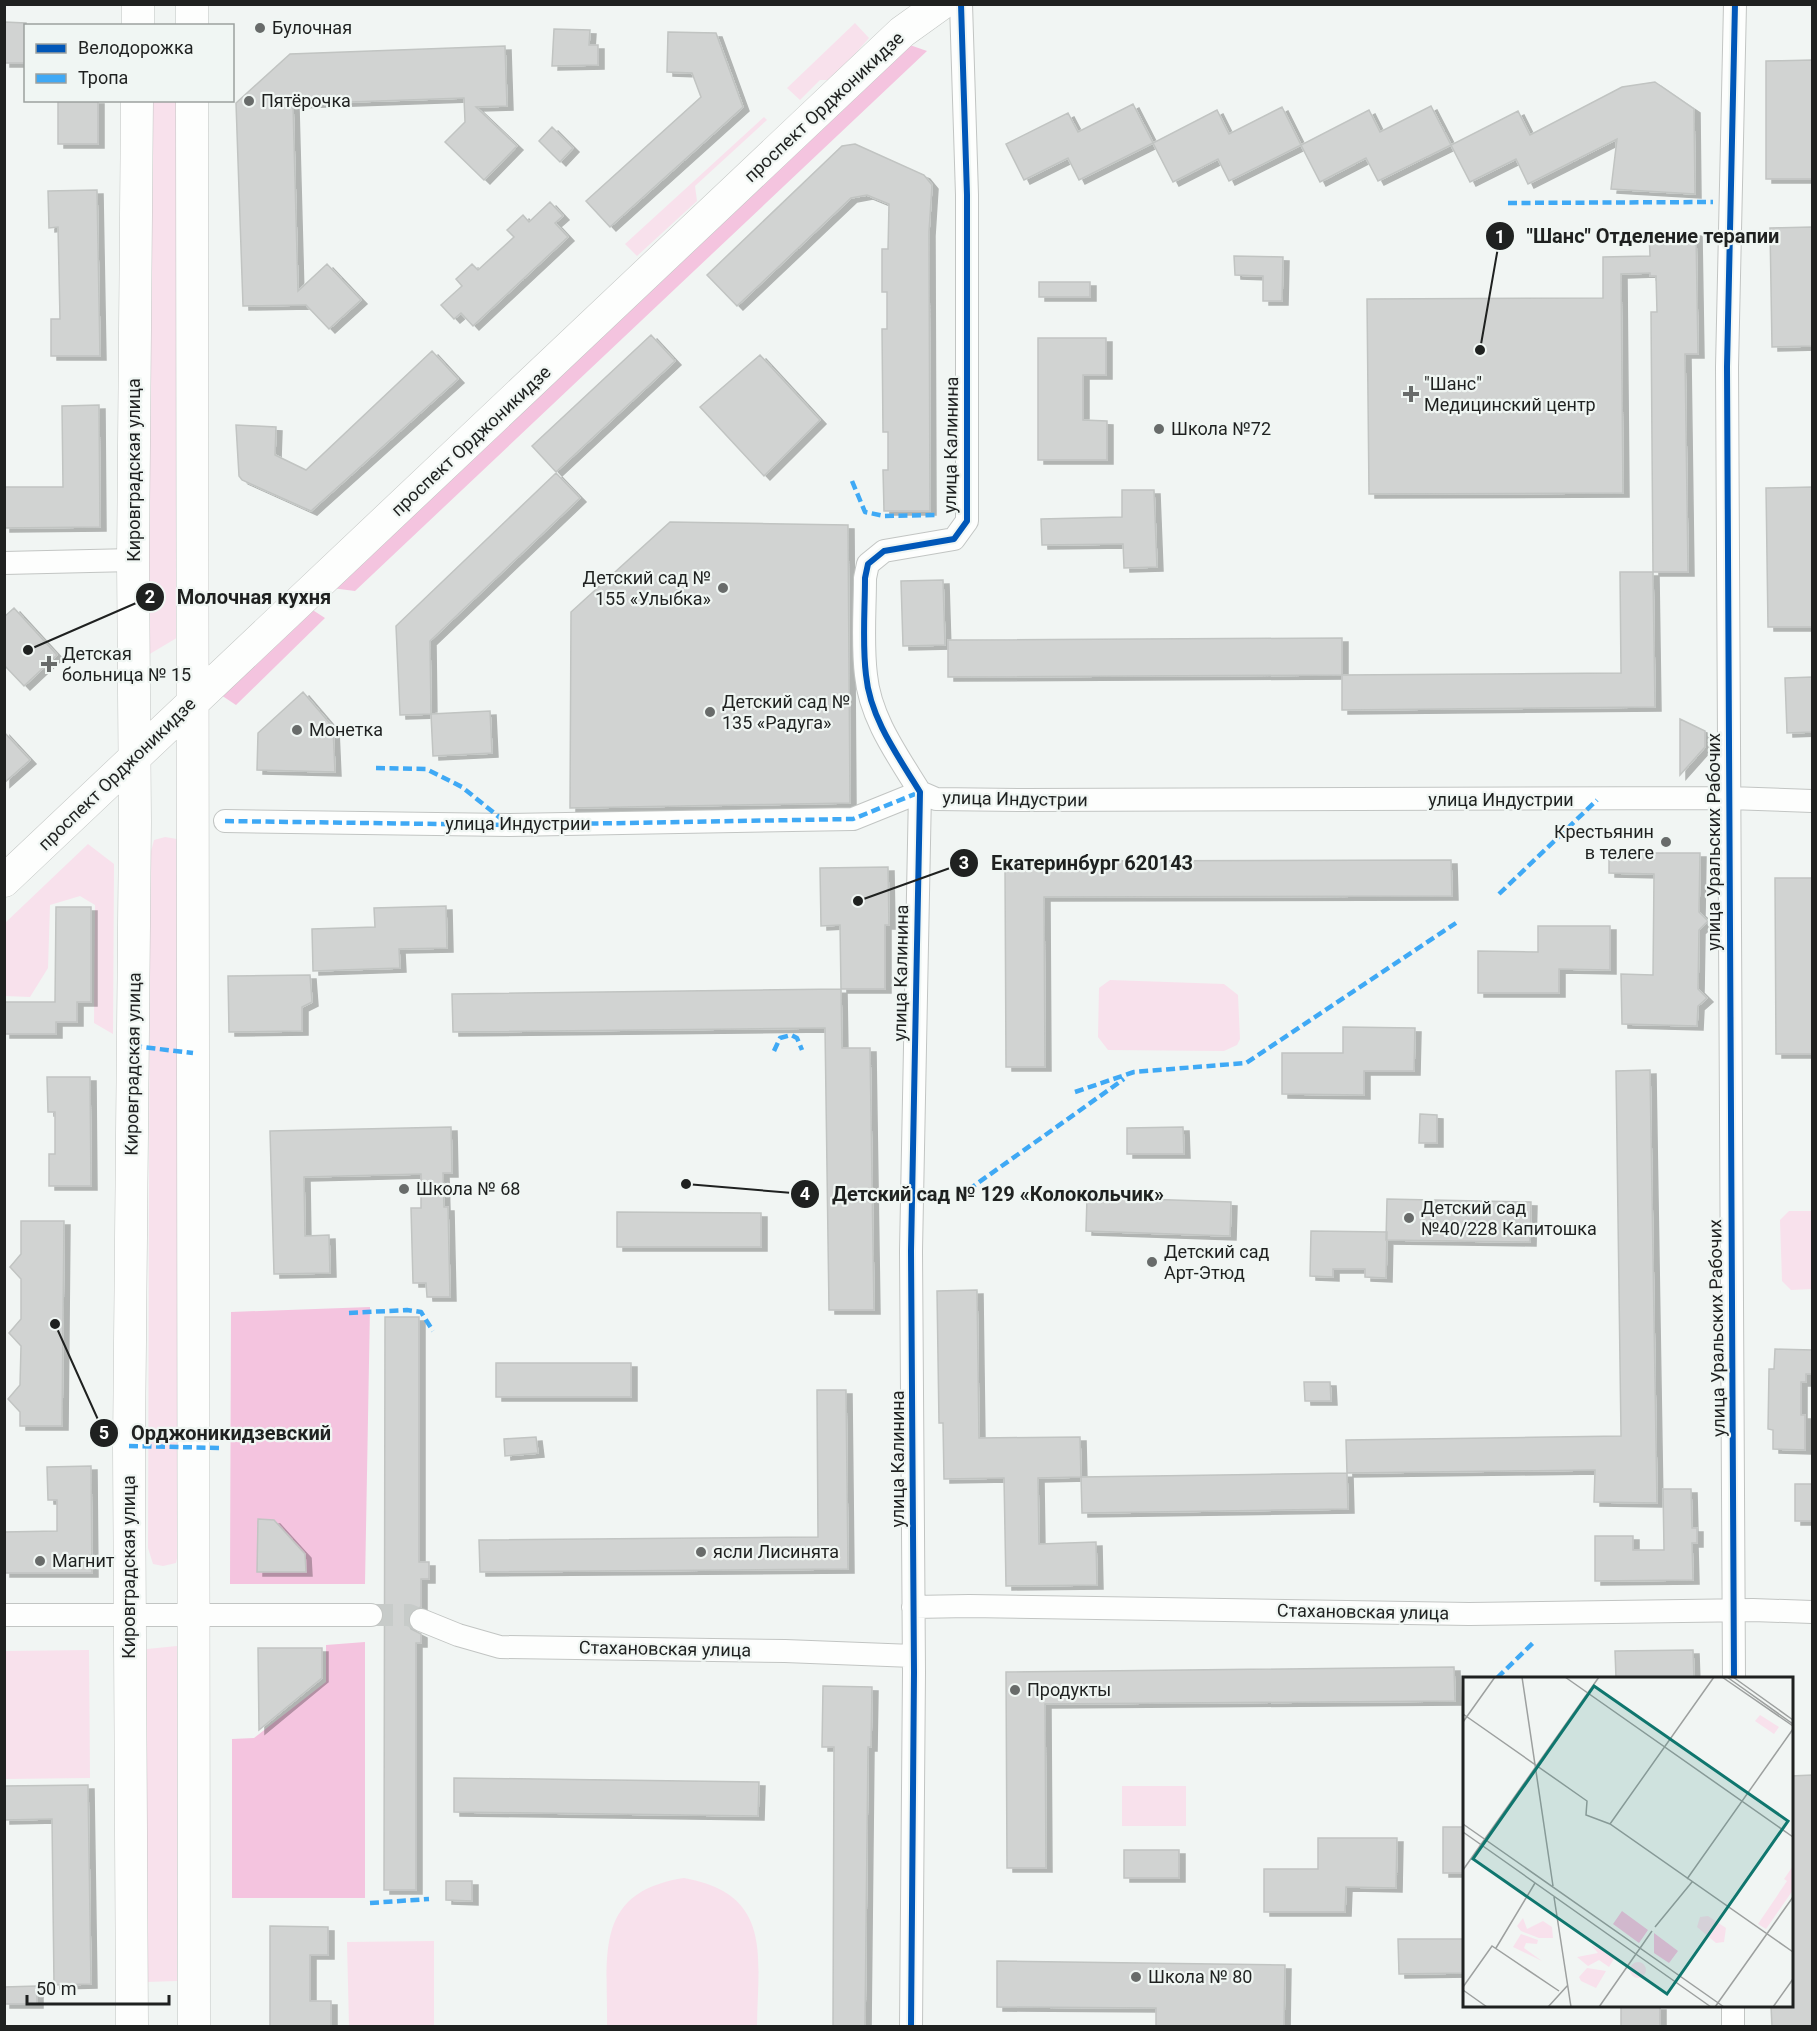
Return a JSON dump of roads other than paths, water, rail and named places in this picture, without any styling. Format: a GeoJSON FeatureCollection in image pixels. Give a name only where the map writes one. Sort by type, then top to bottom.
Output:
{"type":"FeatureCollection","features":[{"type":"Feature","properties":{"kind":"main road"},"geometry":{"type":"LineString","coordinates":[[138,4],[138,24]]}},
{"type":"Feature","properties":{"kind":"main road"},"geometry":{"type":"LineString","coordinates":[[192,4],[192,24]]}},
{"type":"Feature","properties":{"kind":"main road","name":"проспект Орджоникидзе"},"geometry":{"type":"LineString","coordinates":[[4,881],[902,32],[941,4]]}},
{"type":"Feature","properties":{"kind":"main road","name":"Кировградская улица"},"geometry":{"type":"LineString","coordinates":[[132,2026],[129,1615],[137,102]]}},
{"type":"Feature","properties":{"kind":"main road"},"geometry":{"type":"LineString","coordinates":[[192,102],[194,2026]]}},
{"type":"Feature","properties":{"kind":"street","name":"улица Калинина"},"geometry":{"type":"LineString","coordinates":[[911,2026],[913,1607],[911,1251],[920,792],[879,719],[866,676],[865,578],[868,564],[884,551],[954,539],[967,521],[967,195],[961,4]]}},
{"type":"Feature","properties":{"kind":"street","name":"улица Уральских Рабочих"},"geometry":{"type":"LineString","coordinates":[[1734,1677],[1727,367],[1735,4]]}},
{"type":"Feature","properties":{"kind":"street"},"geometry":{"type":"LineString","coordinates":[[4,563],[133,560]]}},
{"type":"Feature","properties":{"kind":"street","name":"улица Индустрии"},"geometry":{"type":"LineString","coordinates":[[225,821],[509,825],[853,819],[920,792],[936,799],[1003,800],[1729,798],[1812,801]]}},
{"type":"Feature","properties":{"kind":"street","name":"Стахановская улица"},"geometry":{"type":"LineString","coordinates":[[913,1607],[1469,1614],[1812,1612]]}},
{"type":"Feature","properties":{"kind":"street"},"geometry":{"type":"LineString","coordinates":[[4,1615],[371,1616]]}},
{"type":"Feature","properties":{"kind":"street","name":"Стахановская улица"},"geometry":{"type":"LineString","coordinates":[[421,1620],[458,1635],[500,1647],[785,1651],[913,1656]]}},
{"type":"Feature","properties":{"kind":"street"},"geometry":{"type":"LineString","coordinates":[[1733,2007],[1733,2026]]}},
{"type":"Feature","properties":{"kind":"tunnel"},"geometry":{"type":"LineString","coordinates":[[371,1615],[409,1615],[421,1620]]}},
{"type":"Feature","properties":{"kind":"place","name":"Булочная"},"geometry":{"type":"Point","coordinates":[260,28]}},
{"type":"Feature","properties":{"kind":"place","name":"Пятёрочка"},"geometry":{"type":"Point","coordinates":[249,101]}},
{"type":"Feature","properties":{"kind":"place","name":"\"Шанс\" Отделение терапии"},"geometry":{"type":"Point","coordinates":[1480,350]}},
{"type":"Feature","properties":{"kind":"place","name":"\"Шанс\" Медицинский центр"},"geometry":{"type":"Point","coordinates":[1411,394]}},
{"type":"Feature","properties":{"kind":"place","name":"Школа №72"},"geometry":{"type":"Point","coordinates":[1159,429]}},
{"type":"Feature","properties":{"kind":"place","name":"Детский сад № 155 «Улыбка»"},"geometry":{"type":"Point","coordinates":[723,588]}},
{"type":"Feature","properties":{"kind":"place","name":"Молочная кухня"},"geometry":{"type":"Point","coordinates":[28,650]}},
{"type":"Feature","properties":{"kind":"place","name":"Детская больница № 15"},"geometry":{"type":"Point","coordinates":[49,664]}},
{"type":"Feature","properties":{"kind":"place","name":"Детский сад № 135 «Радуга»"},"geometry":{"type":"Point","coordinates":[710,712]}},
{"type":"Feature","properties":{"kind":"place","name":"Монетка"},"geometry":{"type":"Point","coordinates":[297,730]}},
{"type":"Feature","properties":{"kind":"place","name":"Крестьянин в телеге"},"geometry":{"type":"Point","coordinates":[1666,842]}},
{"type":"Feature","properties":{"kind":"place","name":"Екатеринбург 620143"},"geometry":{"type":"Point","coordinates":[858,901]}},
{"type":"Feature","properties":{"kind":"place","name":"Детский сад № 129 «Колокольчик»"},"geometry":{"type":"Point","coordinates":[686,1184]}},
{"type":"Feature","properties":{"kind":"place","name":"Школа № 68"},"geometry":{"type":"Point","coordinates":[404,1189]}},
{"type":"Feature","properties":{"kind":"place","name":"Детский сад №40/228 Капитошка"},"geometry":{"type":"Point","coordinates":[1409,1218]}},
{"type":"Feature","properties":{"kind":"place","name":"Детский сад Арт-Этюд"},"geometry":{"type":"Point","coordinates":[1152,1262]}},
{"type":"Feature","properties":{"kind":"place","name":"Орджоникидзевский"},"geometry":{"type":"Point","coordinates":[55,1324]}},
{"type":"Feature","properties":{"kind":"place","name":"ясли Лисинята"},"geometry":{"type":"Point","coordinates":[701,1552]}},
{"type":"Feature","properties":{"kind":"place","name":"Магнит"},"geometry":{"type":"Point","coordinates":[40,1561]}},
{"type":"Feature","properties":{"kind":"place","name":"Продукты"},"geometry":{"type":"Point","coordinates":[1015,1690]}},
{"type":"Feature","properties":{"kind":"place","name":"Школа № 80"},"geometry":{"type":"Point","coordinates":[1136,1977]}}]}
